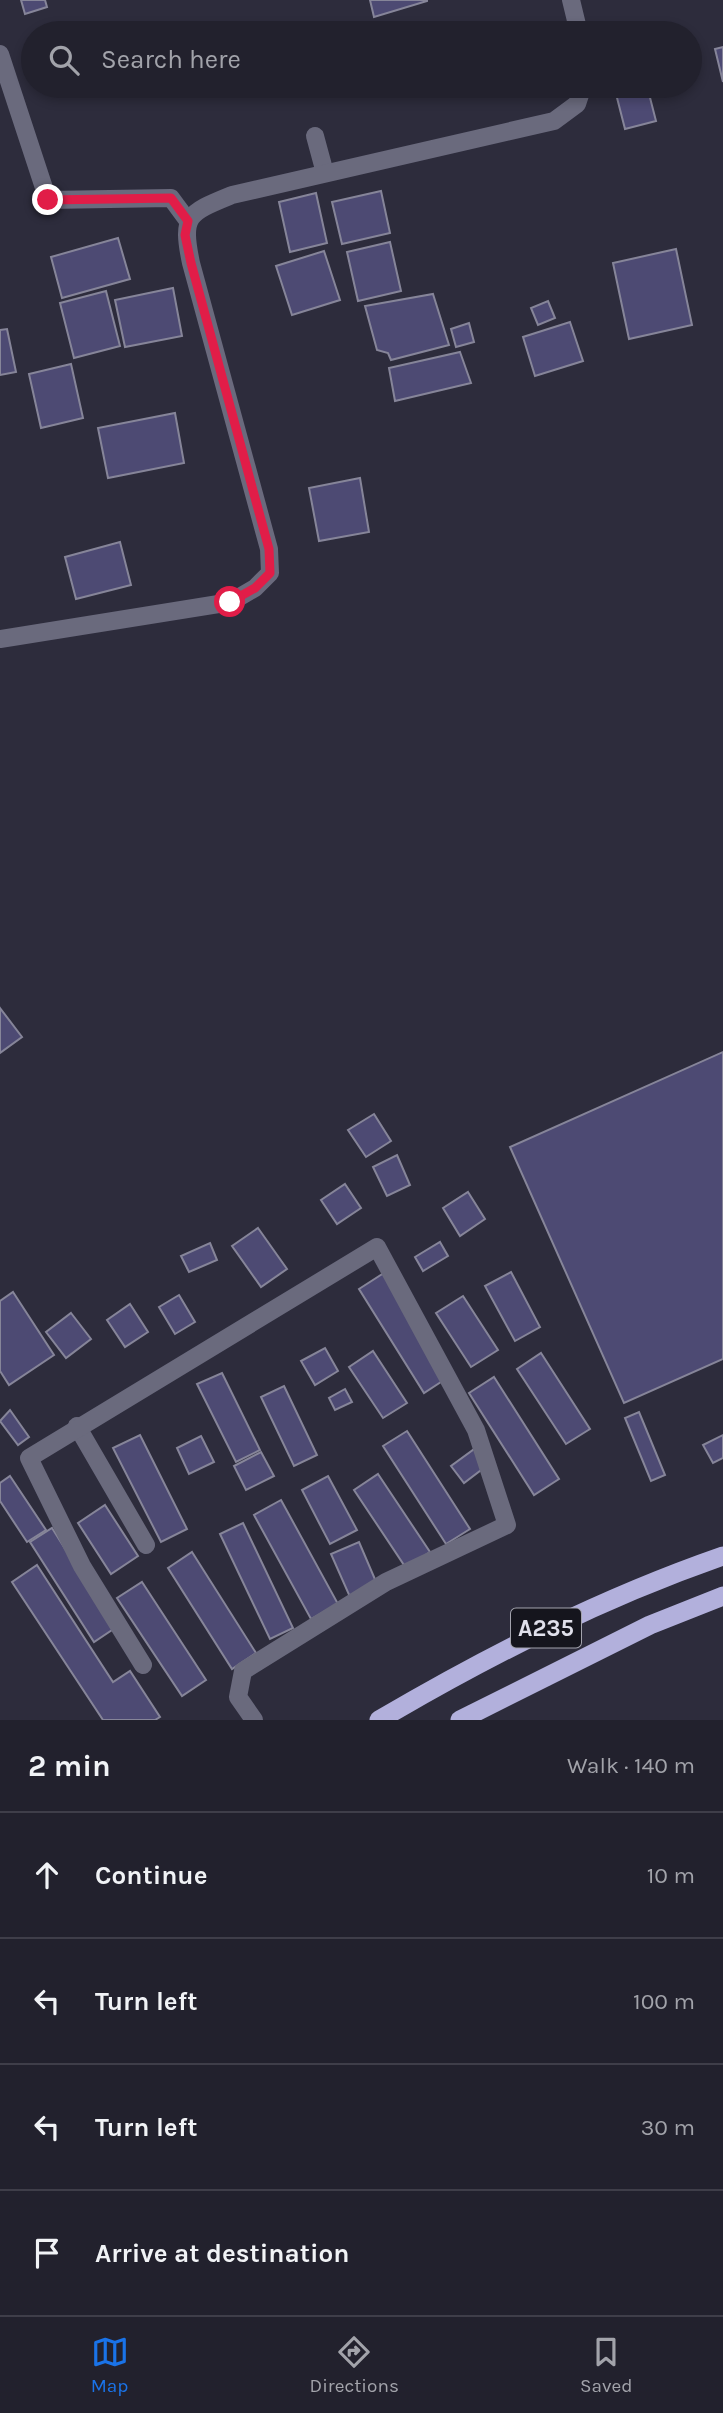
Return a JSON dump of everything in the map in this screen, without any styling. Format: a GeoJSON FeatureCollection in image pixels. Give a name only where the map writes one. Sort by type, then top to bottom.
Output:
{"type":"FeatureCollection","features":[{"type":"Feature","properties":{"kind":"highway","name":"A235"},"geometry":{"type":"LineString","coordinates":[[379,1720],[475,1664],[563,1620],[662,1577],[723,1556]]}},
{"type":"Feature","properties":{"kind":"highway","name":"A235"},"geometry":{"type":"LineString","coordinates":[[460,1720],[650,1625],[723,1596]]}},
{"type":"Feature","properties":{"kind":"street"},"geometry":{"type":"LineString","coordinates":[[571,0],[576,21]]}},
{"type":"Feature","properties":{"kind":"street"},"geometry":{"type":"LineString","coordinates":[[0,54],[48,200],[171,198],[188,221]]}},
{"type":"Feature","properties":{"kind":"street"},"geometry":{"type":"LineString","coordinates":[[1,636],[230,602],[255,588],[270,573],[269,549],[185,235],[188,221],[203,207],[232,195],[554,121],[577,104],[579,98]]}},
{"type":"Feature","properties":{"kind":"street"},"geometry":{"type":"LineString","coordinates":[[315,136],[325,173]]}},
{"type":"Feature","properties":{"kind":"street"},"geometry":{"type":"LineString","coordinates":[[143,1665],[82,1566],[29,1458],[77,1426],[377,1247],[476,1430],[507,1525],[386,1582],[243,1671],[238,1697],[254,1720]]}},
{"type":"Feature","properties":{"kind":"street"},"geometry":{"type":"LineString","coordinates":[[77,1426],[146,1545]]}},
{"type":"Feature","properties":{"kind":"building"},"geometry":{"type":"Polygon","coordinates":[[[21,0],[45,0],[47,7],[25,14],[21,0]]]}},
{"type":"Feature","properties":{"kind":"building"},"geometry":{"type":"Polygon","coordinates":[[[370,0],[427,0],[427,1],[374,17],[370,0]]]}},
{"type":"Feature","properties":{"kind":"building"},"geometry":{"type":"Polygon","coordinates":[[[723,47],[723,82],[715,49],[723,47]]]}},
{"type":"Feature","properties":{"kind":"building"},"geometry":{"type":"Polygon","coordinates":[[[617,98],[650,98],[656,121],[625,129],[617,98]]]}},
{"type":"Feature","properties":{"kind":"building"},"geometry":{"type":"Polygon","coordinates":[[[381,191],[390,233],[342,244],[332,202],[381,191]]]}},
{"type":"Feature","properties":{"kind":"building"},"geometry":{"type":"Polygon","coordinates":[[[316,193],[327,243],[290,252],[279,202],[316,193]]]}},
{"type":"Feature","properties":{"kind":"building"},"geometry":{"type":"Polygon","coordinates":[[[118,238],[130,279],[62,298],[51,257],[118,238]]]}},
{"type":"Feature","properties":{"kind":"building"},"geometry":{"type":"Polygon","coordinates":[[[390,242],[401,291],[358,301],[347,252],[390,242]]]}},
{"type":"Feature","properties":{"kind":"building"},"geometry":{"type":"Polygon","coordinates":[[[676,249],[692,325],[629,339],[613,263],[676,249]]]}},
{"type":"Feature","properties":{"kind":"building"},"geometry":{"type":"Polygon","coordinates":[[[324,251],[340,300],[292,315],[276,266],[324,251]]]}},
{"type":"Feature","properties":{"kind":"building"},"geometry":{"type":"Polygon","coordinates":[[[173,288],[182,336],[125,347],[115,300],[173,288]]]}},
{"type":"Feature","properties":{"kind":"building"},"geometry":{"type":"Polygon","coordinates":[[[106,291],[120,346],[74,358],[60,303],[106,291]]]}},
{"type":"Feature","properties":{"kind":"building"},"geometry":{"type":"Polygon","coordinates":[[[433,294],[449,345],[391,360],[388,353],[377,350],[365,306],[433,294]]]}},
{"type":"Feature","properties":{"kind":"building"},"geometry":{"type":"Polygon","coordinates":[[[548,301],[555,318],[538,325],[531,308],[548,301]]]}},
{"type":"Feature","properties":{"kind":"building"},"geometry":{"type":"Polygon","coordinates":[[[570,322],[583,361],[535,376],[523,337],[570,322]]]}},
{"type":"Feature","properties":{"kind":"building"},"geometry":{"type":"Polygon","coordinates":[[[469,323],[474,342],[456,347],[451,329],[469,323]]]}},
{"type":"Feature","properties":{"kind":"building"},"geometry":{"type":"Polygon","coordinates":[[[7,329],[16,372],[0,375],[0,330],[7,329]]]}},
{"type":"Feature","properties":{"kind":"building"},"geometry":{"type":"Polygon","coordinates":[[[460,352],[471,383],[395,401],[389,368],[460,352]]]}},
{"type":"Feature","properties":{"kind":"building"},"geometry":{"type":"Polygon","coordinates":[[[71,364],[83,418],[41,428],[29,374],[71,364]]]}},
{"type":"Feature","properties":{"kind":"building"},"geometry":{"type":"Polygon","coordinates":[[[175,413],[184,463],[108,478],[98,428],[175,413]]]}},
{"type":"Feature","properties":{"kind":"building"},"geometry":{"type":"Polygon","coordinates":[[[360,478],[369,532],[319,541],[309,488],[360,478]]]}},
{"type":"Feature","properties":{"kind":"building"},"geometry":{"type":"Polygon","coordinates":[[[120,542],[131,585],[76,599],[65,557],[120,542]]]}},
{"type":"Feature","properties":{"kind":"building"},"geometry":{"type":"Polygon","coordinates":[[[0,1008],[22,1037],[0,1053],[0,1008]]]}},
{"type":"Feature","properties":{"kind":"building"},"geometry":{"type":"Polygon","coordinates":[[[723,1052],[723,1359],[624,1403],[510,1147],[723,1052]]]}},
{"type":"Feature","properties":{"kind":"building"},"geometry":{"type":"Polygon","coordinates":[[[374,1114],[391,1141],[366,1157],[348,1130],[374,1114]]]}},
{"type":"Feature","properties":{"kind":"building"},"geometry":{"type":"Polygon","coordinates":[[[397,1155],[410,1185],[387,1196],[373,1167],[397,1155]]]}},
{"type":"Feature","properties":{"kind":"building"},"geometry":{"type":"Polygon","coordinates":[[[345,1184],[361,1208],[337,1224],[321,1200],[345,1184]]]}},
{"type":"Feature","properties":{"kind":"building"},"geometry":{"type":"Polygon","coordinates":[[[468,1192],[485,1219],[460,1236],[443,1208],[468,1192]]]}},
{"type":"Feature","properties":{"kind":"building"},"geometry":{"type":"Polygon","coordinates":[[[258,1228],[287,1269],[261,1287],[232,1246],[258,1228]]]}},
{"type":"Feature","properties":{"kind":"building"},"geometry":{"type":"Polygon","coordinates":[[[440,1242],[448,1256],[423,1271],[415,1257],[440,1242]]]}},
{"type":"Feature","properties":{"kind":"building"},"geometry":{"type":"Polygon","coordinates":[[[210,1243],[217,1260],[189,1272],[181,1256],[210,1243]]]}},
{"type":"Feature","properties":{"kind":"building"},"geometry":{"type":"Polygon","coordinates":[[[387,1271],[447,1378],[424,1393],[359,1289],[387,1271]]]}},
{"type":"Feature","properties":{"kind":"building"},"geometry":{"type":"Polygon","coordinates":[[[511,1272],[540,1327],[515,1341],[485,1286],[511,1272]]]}},
{"type":"Feature","properties":{"kind":"building"},"geometry":{"type":"Polygon","coordinates":[[[13,1292],[54,1355],[9,1385],[0,1371],[0,1301],[13,1292]]]}},
{"type":"Feature","properties":{"kind":"building"},"geometry":{"type":"Polygon","coordinates":[[[179,1295],[195,1322],[175,1334],[159,1307],[179,1295]]]}},
{"type":"Feature","properties":{"kind":"building"},"geometry":{"type":"Polygon","coordinates":[[[463,1296],[498,1350],[471,1367],[436,1313],[463,1296]]]}},
{"type":"Feature","properties":{"kind":"building"},"geometry":{"type":"Polygon","coordinates":[[[130,1304],[148,1332],[125,1347],[107,1320],[130,1304]]]}},
{"type":"Feature","properties":{"kind":"building"},"geometry":{"type":"Polygon","coordinates":[[[71,1313],[91,1339],[66,1358],[46,1332],[71,1313]]]}},
{"type":"Feature","properties":{"kind":"building"},"geometry":{"type":"Polygon","coordinates":[[[325,1348],[338,1371],[315,1385],[301,1361],[325,1348]]]}},
{"type":"Feature","properties":{"kind":"building"},"geometry":{"type":"Polygon","coordinates":[[[373,1351],[407,1403],[383,1418],[349,1367],[373,1351]]]}},
{"type":"Feature","properties":{"kind":"building"},"geometry":{"type":"Polygon","coordinates":[[[541,1353],[590,1429],[566,1444],[517,1369],[541,1353]]]}},
{"type":"Feature","properties":{"kind":"building"},"geometry":{"type":"Polygon","coordinates":[[[222,1373],[260,1450],[236,1462],[197,1384],[222,1373]]]}},
{"type":"Feature","properties":{"kind":"building"},"geometry":{"type":"Polygon","coordinates":[[[494,1377],[559,1479],[534,1495],[469,1393],[494,1377]]]}},
{"type":"Feature","properties":{"kind":"building"},"geometry":{"type":"Polygon","coordinates":[[[284,1386],[317,1455],[294,1466],[261,1397],[284,1386]]]}},
{"type":"Feature","properties":{"kind":"building"},"geometry":{"type":"Polygon","coordinates":[[[345,1389],[352,1402],[335,1410],[329,1398],[345,1389]]]}},
{"type":"Feature","properties":{"kind":"building"},"geometry":{"type":"Polygon","coordinates":[[[10,1410],[29,1437],[18,1445],[0,1421],[10,1410]]]}},
{"type":"Feature","properties":{"kind":"building"},"geometry":{"type":"Polygon","coordinates":[[[639,1412],[665,1475],[651,1481],[625,1418],[639,1412]]]}},
{"type":"Feature","properties":{"kind":"building"},"geometry":{"type":"Polygon","coordinates":[[[407,1431],[470,1529],[446,1544],[383,1446],[407,1431]]]}},
{"type":"Feature","properties":{"kind":"building"},"geometry":{"type":"Polygon","coordinates":[[[140,1435],[187,1529],[161,1542],[113,1448],[140,1435]]]}},
{"type":"Feature","properties":{"kind":"building"},"geometry":{"type":"Polygon","coordinates":[[[723,1435],[723,1458],[713,1463],[703,1445],[723,1435]]]}},
{"type":"Feature","properties":{"kind":"building"},"geometry":{"type":"Polygon","coordinates":[[[201,1436],[214,1462],[189,1474],[177,1448],[201,1436]]]}},
{"type":"Feature","properties":{"kind":"building"},"geometry":{"type":"Polygon","coordinates":[[[477,1447],[489,1464],[464,1483],[451,1466],[477,1447]]]}},
{"type":"Feature","properties":{"kind":"building"},"geometry":{"type":"Polygon","coordinates":[[[261,1452],[274,1476],[246,1490],[234,1466],[261,1452]]]}},
{"type":"Feature","properties":{"kind":"building"},"geometry":{"type":"Polygon","coordinates":[[[378,1474],[430,1552],[406,1568],[354,1490],[378,1474]]]}},
{"type":"Feature","properties":{"kind":"building"},"geometry":{"type":"Polygon","coordinates":[[[10,1476],[46,1530],[27,1542],[0,1501],[0,1483],[10,1476]]]}},
{"type":"Feature","properties":{"kind":"building"},"geometry":{"type":"Polygon","coordinates":[[[328,1476],[357,1530],[330,1544],[302,1490],[328,1476]]]}},
{"type":"Feature","properties":{"kind":"building"},"geometry":{"type":"Polygon","coordinates":[[[281,1500],[338,1604],[311,1619],[254,1515],[281,1500]]]}},
{"type":"Feature","properties":{"kind":"building"},"geometry":{"type":"Polygon","coordinates":[[[105,1505],[138,1556],[111,1574],[78,1523],[105,1505]]]}},
{"type":"Feature","properties":{"kind":"building"},"geometry":{"type":"Polygon","coordinates":[[[243,1523],[293,1628],[270,1639],[220,1534],[243,1523]]]}},
{"type":"Feature","properties":{"kind":"building"},"geometry":{"type":"Polygon","coordinates":[[[52,1528],[115,1628],[94,1642],[30,1542],[52,1528]]]}},
{"type":"Feature","properties":{"kind":"building"},"geometry":{"type":"Polygon","coordinates":[[[359,1542],[377,1584],[350,1597],[331,1554],[359,1542]]]}},
{"type":"Feature","properties":{"kind":"building"},"geometry":{"type":"Polygon","coordinates":[[[192,1552],[256,1653],[232,1669],[168,1568],[192,1552]]]}},
{"type":"Feature","properties":{"kind":"building"},"geometry":{"type":"Polygon","coordinates":[[[37,1565],[113,1682],[130,1671],[160,1717],[155,1720],[103,1720],[12,1582],[37,1565]]]}},
{"type":"Feature","properties":{"kind":"building"},"geometry":{"type":"Polygon","coordinates":[[[142,1582],[206,1680],[182,1696],[117,1598],[142,1582]]]}},
{"type":"Feature","properties":{"kind":"route"},"geometry":{"type":"LineString","coordinates":[[48,200],[171,198],[188,221],[185,235],[191,263],[269,549],[270,573],[255,588],[230,602]]}}]}
